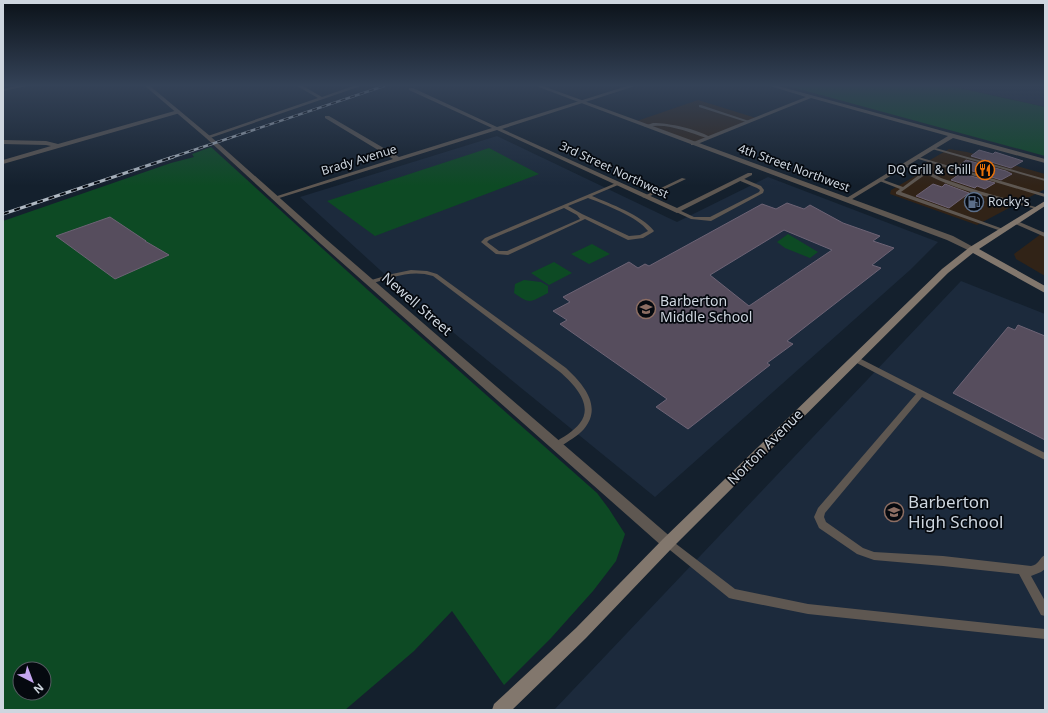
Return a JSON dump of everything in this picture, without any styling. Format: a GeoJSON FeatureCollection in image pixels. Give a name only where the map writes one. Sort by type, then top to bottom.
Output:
{"type":"FeatureCollection","features":[{"type":"Feature","properties":{"kind":"main road","name":"Norton Avenue"},"geometry":{"type":"LineString","coordinates":[[500,710],[581,633],[668,543],[945,271],[973,250],[1045,203]]}},
{"type":"Feature","properties":{"kind":"main road"},"geometry":{"type":"LineString","coordinates":[[973,250],[1045,290]]}},
{"type":"Feature","properties":{"kind":"street"},"geometry":{"type":"LineString","coordinates":[[3,162],[152,119]]}},
{"type":"Feature","properties":{"kind":"street","name":"Newell Street"},"geometry":{"type":"LineString","coordinates":[[187,119],[274,198],[668,543]]}},
{"type":"Feature","properties":{"kind":"street"},"geometry":{"type":"LineString","coordinates":[[208,137],[259,119]]}},
{"type":"Feature","properties":{"kind":"street"},"geometry":{"type":"LineString","coordinates":[[331,119],[398,159]]}},
{"type":"Feature","properties":{"kind":"street","name":"3rd Street Northwest"},"geometry":{"type":"LineString","coordinates":[[476,119],[677,211]]}},
{"type":"Feature","properties":{"kind":"street","name":"Brady Avenue"},"geometry":{"type":"LineString","coordinates":[[274,198],[528,119]]}},
{"type":"Feature","properties":{"kind":"street","name":"4th Street Northwest"},"geometry":{"type":"LineString","coordinates":[[628,119],[950,238],[973,250]]}},
{"type":"Feature","properties":{"kind":"street"},"geometry":{"type":"LineString","coordinates":[[693,144],[752,119]]}},
{"type":"Feature","properties":{"kind":"street"},"geometry":{"type":"LineString","coordinates":[[891,119],[1045,161]]}},
{"type":"Feature","properties":{"kind":"street"},"geometry":{"type":"LineString","coordinates":[[847,200],[952,136]]}},
{"type":"Feature","properties":{"kind":"street"},"geometry":{"type":"LineString","coordinates":[[3,142],[46,143],[58,146]]}},
{"type":"Feature","properties":{"kind":"street"},"geometry":{"type":"LineString","coordinates":[[677,211],[750,174]]}},
{"type":"Feature","properties":{"kind":"lane"},"geometry":{"type":"LineString","coordinates":[[742,119],[747,121]]}},
{"type":"Feature","properties":{"kind":"lane"},"geometry":{"type":"LineString","coordinates":[[646,126],[657,124],[666,125],[708,138]]}},
{"type":"Feature","properties":{"kind":"lane"},"geometry":{"type":"LineString","coordinates":[[933,148],[1045,180]]}},
{"type":"Feature","properties":{"kind":"lane"},"geometry":{"type":"LineString","coordinates":[[917,157],[1045,196]]}},
{"type":"Feature","properties":{"kind":"lane"},"geometry":{"type":"LineString","coordinates":[[904,165],[926,172],[939,179],[958,186],[1037,208]]}},
{"type":"Feature","properties":{"kind":"lane"},"geometry":{"type":"LineString","coordinates":[[926,172],[902,188],[898,193],[1003,230]]}},
{"type":"Feature","properties":{"kind":"lane"},"geometry":{"type":"LineString","coordinates":[[644,197],[684,179]]}},
{"type":"Feature","properties":{"kind":"lane"},"geometry":{"type":"LineString","coordinates":[[677,211],[693,218],[711,219],[761,193],[762,190],[759,187],[740,179]]}},
{"type":"Feature","properties":{"kind":"lane"},"geometry":{"type":"LineString","coordinates":[[879,180],[902,188]]}},
{"type":"Feature","properties":{"kind":"lane"},"geometry":{"type":"LineString","coordinates":[[582,216],[583,219],[578,223],[508,254],[498,253],[484,242],[487,239],[616,184]]}},
{"type":"Feature","properties":{"kind":"lane"},"geometry":{"type":"LineString","coordinates":[[563,206],[628,238],[641,237],[651,232],[646,224],[588,196]]}},
{"type":"Feature","properties":{"kind":"lane"},"geometry":{"type":"LineString","coordinates":[[1015,222],[1045,235]]}},
{"type":"Feature","properties":{"kind":"lane"},"geometry":{"type":"LineString","coordinates":[[370,282],[410,271],[425,271],[435,275],[563,370],[573,379],[586,396],[588,407],[583,426],[557,445]]}},
{"type":"Feature","properties":{"kind":"lane"},"geometry":{"type":"LineString","coordinates":[[855,359],[1045,457]]}},
{"type":"Feature","properties":{"kind":"lane"},"geometry":{"type":"LineString","coordinates":[[921,393],[821,511],[819,517],[822,525],[860,551],[874,556],[943,561],[1022,570],[1038,570],[1041,568],[1045,560]]}},
{"type":"Feature","properties":{"kind":"lane"},"geometry":{"type":"LineString","coordinates":[[668,543],[733,594],[808,609],[1045,634]]}},
{"type":"Feature","properties":{"kind":"lane"},"geometry":{"type":"LineString","coordinates":[[1022,570],[1045,611]]}},
{"type":"Feature","properties":{"kind":"shaded area"},"geometry":{"type":"Polygon","coordinates":[[[642,119],[753,119],[693,144],[634,122],[642,119]]]}},
{"type":"Feature","properties":{"kind":"shaded area","name":"Barberton Middle School"},"geometry":{"type":"Polygon","coordinates":[[[497,136],[677,222],[768,177],[938,242],[910,270],[655,497],[391,280],[300,197],[497,136]]]}},
{"type":"Feature","properties":{"kind":"shaded area"},"geometry":{"type":"Polygon","coordinates":[[[949,149],[967,152],[1045,174],[1045,189],[977,225],[890,194],[891,190],[917,175],[911,171],[949,149]]]}},
{"type":"Feature","properties":{"kind":"shaded area"},"geometry":{"type":"Polygon","coordinates":[[[1045,231],[1045,276],[1016,259],[1014,254],[1045,231]]]}},
{"type":"Feature","properties":{"kind":"shaded area","name":"Barberton High School"},"geometry":{"type":"Polygon","coordinates":[[[961,281],[1045,314],[1045,710],[554,710],[961,281]]]}},
{"type":"Feature","properties":{"kind":"green space"},"geometry":{"type":"Polygon","coordinates":[[[910,119],[1045,119],[1045,156],[910,119]]]}},
{"type":"Feature","properties":{"kind":"green space"},"geometry":{"type":"Polygon","coordinates":[[[211,147],[369,291],[597,493],[625,534],[616,561],[593,591],[551,638],[504,685],[452,611],[414,651],[345,710],[3,710],[3,221],[171,163],[194,157],[192,154],[211,147]]]}},
{"type":"Feature","properties":{"kind":"green space"},"geometry":{"type":"Polygon","coordinates":[[[489,148],[539,174],[375,236],[327,201],[489,148]]]}},
{"type":"Feature","properties":{"kind":"green space"},"geometry":{"type":"Polygon","coordinates":[[[788,234],[818,252],[810,258],[785,248],[777,242],[788,234]]]}},
{"type":"Feature","properties":{"kind":"green space"},"geometry":{"type":"Polygon","coordinates":[[[592,244],[610,254],[589,264],[571,254],[592,244]]]}},
{"type":"Feature","properties":{"kind":"green space"},"geometry":{"type":"Polygon","coordinates":[[[554,262],[572,273],[549,285],[531,273],[554,262]]]}},
{"type":"Feature","properties":{"kind":"green space"},"geometry":{"type":"Polygon","coordinates":[[[524,280],[541,282],[548,286],[548,293],[534,300],[527,301],[514,293],[515,284],[524,280]]]}},
{"type":"Feature","properties":{"kind":"building"},"geometry":{"type":"Polygon","coordinates":[[[979,150],[993,154],[995,152],[1023,161],[1011,168],[971,156],[979,150]]]}},
{"type":"Feature","properties":{"kind":"building","name":"DQ Grill & Chill"},"geometry":{"type":"Polygon","coordinates":[[[966,160],[1012,174],[1001,180],[966,169],[969,167],[960,165],[966,160]]]}},
{"type":"Feature","properties":{"kind":"building"},"geometry":{"type":"Polygon","coordinates":[[[961,173],[995,183],[985,189],[977,186],[975,188],[951,180],[961,173]]]}},
{"type":"Feature","properties":{"kind":"building"},"geometry":{"type":"Polygon","coordinates":[[[933,184],[942,187],[945,184],[969,193],[949,208],[916,196],[933,184]]]}},
{"type":"Feature","properties":{"kind":"building"},"geometry":{"type":"Polygon","coordinates":[[[787,203],[804,209],[810,205],[843,223],[880,236],[873,241],[894,248],[872,265],[881,268],[787,341],[793,344],[767,363],[770,365],[688,429],[656,407],[667,399],[560,324],[567,320],[553,311],[570,302],[563,297],[629,262],[638,268],[645,264],[649,266],[762,204],[776,209],[787,203]],[[784,230],[710,275],[749,306],[832,250],[784,230]]]}},
{"type":"Feature","properties":{"kind":"building"},"geometry":{"type":"Polygon","coordinates":[[[110,217],[145,241],[169,255],[115,279],[56,236],[110,217]]]}},
{"type":"Feature","properties":{"kind":"building"},"geometry":{"type":"Polygon","coordinates":[[[1018,325],[1045,336],[1045,440],[953,393],[1008,327],[1015,330],[1018,325]]]}},
{"type":"Feature","properties":{"kind":"railway"},"geometry":{"type":"LineString","coordinates":[[170,158],[285,119]]}},
{"type":"Feature","properties":{"kind":"railway"},"geometry":{"type":"LineString","coordinates":[[3,214],[173,157]]}},
{"type":"Feature","properties":{"kind":"place","name":"DQ Grill & Chill"},"geometry":{"type":"Point","coordinates":[985,170]}},
{"type":"Feature","properties":{"kind":"place","name":"Rocky's"},"geometry":{"type":"Point","coordinates":[974,202]}},
{"type":"Feature","properties":{"kind":"place","name":"Barberton Middle School"},"geometry":{"type":"Point","coordinates":[646,309]}},
{"type":"Feature","properties":{"kind":"place","name":"Barberton High School"},"geometry":{"type":"Point","coordinates":[894,512]}}]}
